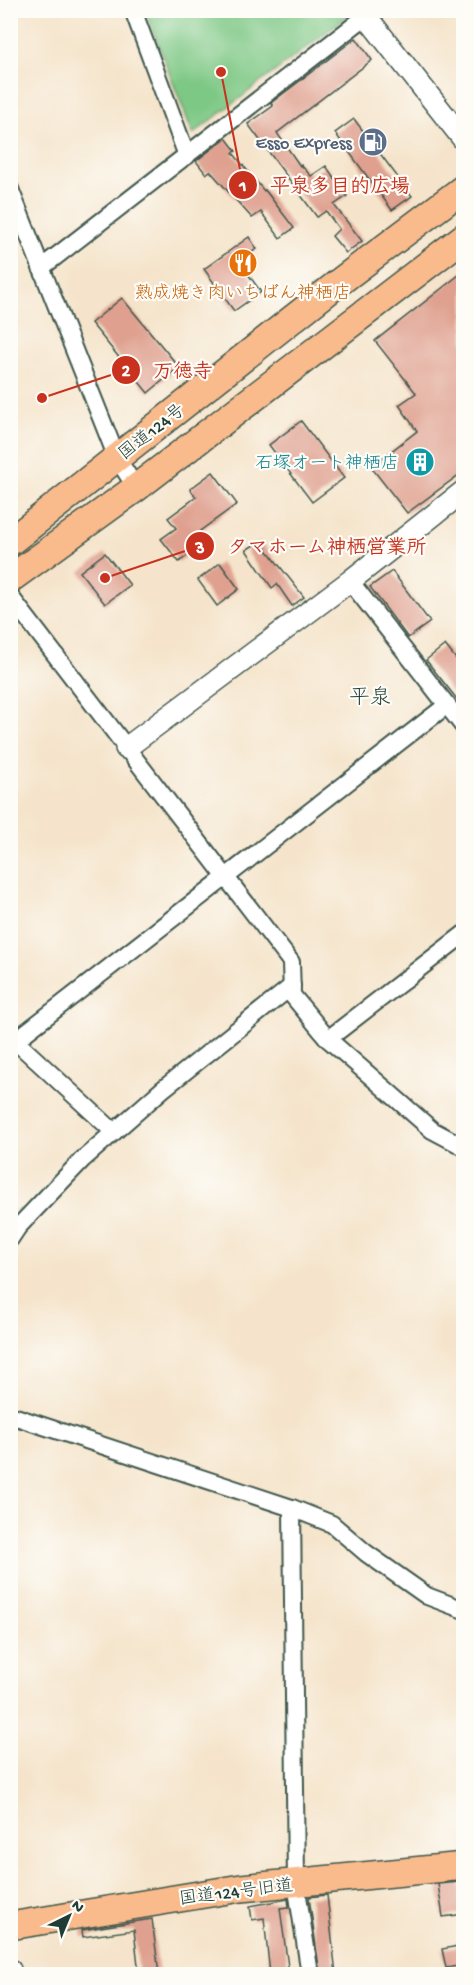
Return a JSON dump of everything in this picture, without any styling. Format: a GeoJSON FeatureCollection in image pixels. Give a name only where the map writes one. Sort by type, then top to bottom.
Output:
{"type":"FeatureCollection","features":[{"type":"Feature","properties":{"kind":"highway","name":"国道124号"},"geometry":{"type":"LineString","coordinates":[[10,542],[333,287],[464,188]]}},
{"type":"Feature","properties":{"kind":"highway","name":"国道124号"},"geometry":{"type":"LineString","coordinates":[[10,579],[136,488],[464,237]]}},
{"type":"Feature","properties":{"kind":"highway","name":"国道124号旧道"},"geometry":{"type":"LineString","coordinates":[[10,1926],[241,1888],[464,1866]]}},
{"type":"Feature","properties":{"kind":"street"},"geometry":{"type":"LineString","coordinates":[[133,10],[187,156]]}},
{"type":"Feature","properties":{"kind":"street"},"geometry":{"type":"LineString","coordinates":[[41,268],[370,13],[464,140]]}},
{"type":"Feature","properties":{"kind":"street"},"geometry":{"type":"LineString","coordinates":[[10,189],[117,458],[136,488]]}},
{"type":"Feature","properties":{"kind":"street"},"geometry":{"type":"LineString","coordinates":[[126,748],[350,581],[464,491]]}},
{"type":"Feature","properties":{"kind":"street"},"geometry":{"type":"LineString","coordinates":[[350,581],[464,727]]}},
{"type":"Feature","properties":{"kind":"street"},"geometry":{"type":"LineString","coordinates":[[10,596],[291,962],[292,995],[328,1040],[432,1131],[464,1147]]}},
{"type":"Feature","properties":{"kind":"street"},"geometry":{"type":"LineString","coordinates":[[114,1132],[13,1038],[447,705]]}},
{"type":"Feature","properties":{"kind":"street"},"geometry":{"type":"LineString","coordinates":[[328,1040],[461,941]]}},
{"type":"Feature","properties":{"kind":"street"},"geometry":{"type":"LineString","coordinates":[[10,1239],[18,1227],[82,1160],[163,1089],[292,986]]}},
{"type":"Feature","properties":{"kind":"street"},"geometry":{"type":"LineString","coordinates":[[10,1415],[292,1508],[332,1524],[366,1553],[427,1596],[464,1610]]}},
{"type":"Feature","properties":{"kind":"street"},"geometry":{"type":"LineString","coordinates":[[292,1508],[296,1883],[310,1974]]}},
{"type":"Feature","properties":{"kind":"green space"},"geometry":{"type":"Polygon","coordinates":[[[145,11],[354,11],[193,134],[145,11]]]}},
{"type":"Feature","properties":{"kind":"building"},"geometry":{"type":"Polygon","coordinates":[[[356,38],[372,60],[277,133],[300,166],[311,176],[326,166],[347,196],[334,205],[362,241],[346,253],[332,236],[339,229],[326,211],[317,217],[248,124],[273,106],[271,103],[356,38]]]}},
{"type":"Feature","properties":{"kind":"building"},"geometry":{"type":"Polygon","coordinates":[[[354,119],[412,196],[392,210],[335,133],[354,119]]]}},
{"type":"Feature","properties":{"kind":"building"},"geometry":{"type":"Polygon","coordinates":[[[226,138],[236,151],[233,153],[294,228],[280,238],[261,212],[252,218],[210,171],[206,174],[196,161],[226,138]]]}},
{"type":"Feature","properties":{"kind":"building"},"geometry":{"type":"Polygon","coordinates":[[[249,237],[257,249],[238,260],[261,292],[234,311],[204,269],[249,237]]]}},
{"type":"Feature","properties":{"kind":"building"},"geometry":{"type":"Polygon","coordinates":[[[464,271],[464,471],[407,513],[371,467],[417,431],[399,405],[416,393],[375,341],[464,271]]]}},
{"type":"Feature","properties":{"kind":"building"},"geometry":{"type":"Polygon","coordinates":[[[122,298],[179,367],[148,393],[91,323],[122,298]]]}},
{"type":"Feature","properties":{"kind":"building"},"geometry":{"type":"Polygon","coordinates":[[[301,421],[344,478],[312,502],[269,445],[301,421]]]}},
{"type":"Feature","properties":{"kind":"building"},"geometry":{"type":"Polygon","coordinates":[[[213,472],[237,504],[200,531],[207,541],[179,562],[161,539],[176,528],[168,518],[196,497],[190,489],[213,472]]]}},
{"type":"Feature","properties":{"kind":"building"},"geometry":{"type":"Polygon","coordinates":[[[260,541],[304,597],[292,606],[277,584],[272,588],[246,550],[260,541]]]}},
{"type":"Feature","properties":{"kind":"building"},"geometry":{"type":"Polygon","coordinates":[[[105,553],[130,585],[105,604],[80,572],[105,553]]]}},
{"type":"Feature","properties":{"kind":"building"},"geometry":{"type":"Polygon","coordinates":[[[220,563],[239,589],[217,606],[198,580],[220,563]]]}},
{"type":"Feature","properties":{"kind":"building"},"geometry":{"type":"Polygon","coordinates":[[[392,571],[430,622],[408,638],[370,587],[392,571]]]}},
{"type":"Feature","properties":{"kind":"building"},"geometry":{"type":"Polygon","coordinates":[[[445,645],[464,669],[464,708],[426,660],[445,645]]]}},
{"type":"Feature","properties":{"kind":"building"},"geometry":{"type":"Polygon","coordinates":[[[460,1882],[464,1914],[443,1917],[438,1884],[460,1882]]]}},
{"type":"Feature","properties":{"kind":"building"},"geometry":{"type":"Polygon","coordinates":[[[327,1895],[336,1974],[320,1974],[309,1897],[327,1895]]]}},
{"type":"Feature","properties":{"kind":"building"},"geometry":{"type":"Polygon","coordinates":[[[288,1899],[289,1907],[280,1908],[289,1974],[270,1974],[264,1918],[252,1920],[250,1906],[288,1899]]]}},
{"type":"Feature","properties":{"kind":"building"},"geometry":{"type":"Polygon","coordinates":[[[152,1919],[159,1974],[139,1974],[134,1930],[83,1937],[82,1930],[152,1919]]]}},
{"type":"Feature","properties":{"kind":"building"},"geometry":{"type":"Polygon","coordinates":[[[464,1945],[464,1965],[446,1968],[442,1949],[464,1945]]]}},
{"type":"Feature","properties":{"kind":"place","name":"平泉多目的広場"},"geometry":{"type":"Point","coordinates":[221,72]}},
{"type":"Feature","properties":{"kind":"place","name":"Esso Express"},"geometry":{"type":"Point","coordinates":[373,142]}},
{"type":"Feature","properties":{"kind":"place","name":"熟成焼き肉いちばん神栖店"},"geometry":{"type":"Point","coordinates":[243,263]}},
{"type":"Feature","properties":{"kind":"place","name":"万徳寺"},"geometry":{"type":"Point","coordinates":[42,398]}},
{"type":"Feature","properties":{"kind":"place","name":"石塚オート神栖店"},"geometry":{"type":"Point","coordinates":[420,462]}},
{"type":"Feature","properties":{"kind":"place","name":"タマホーム神栖営業所"},"geometry":{"type":"Point","coordinates":[105,578]}},
{"type":"Feature","properties":{"kind":"district","name":"平泉"},"geometry":{"type":"Point","coordinates":[370,696]}}]}
